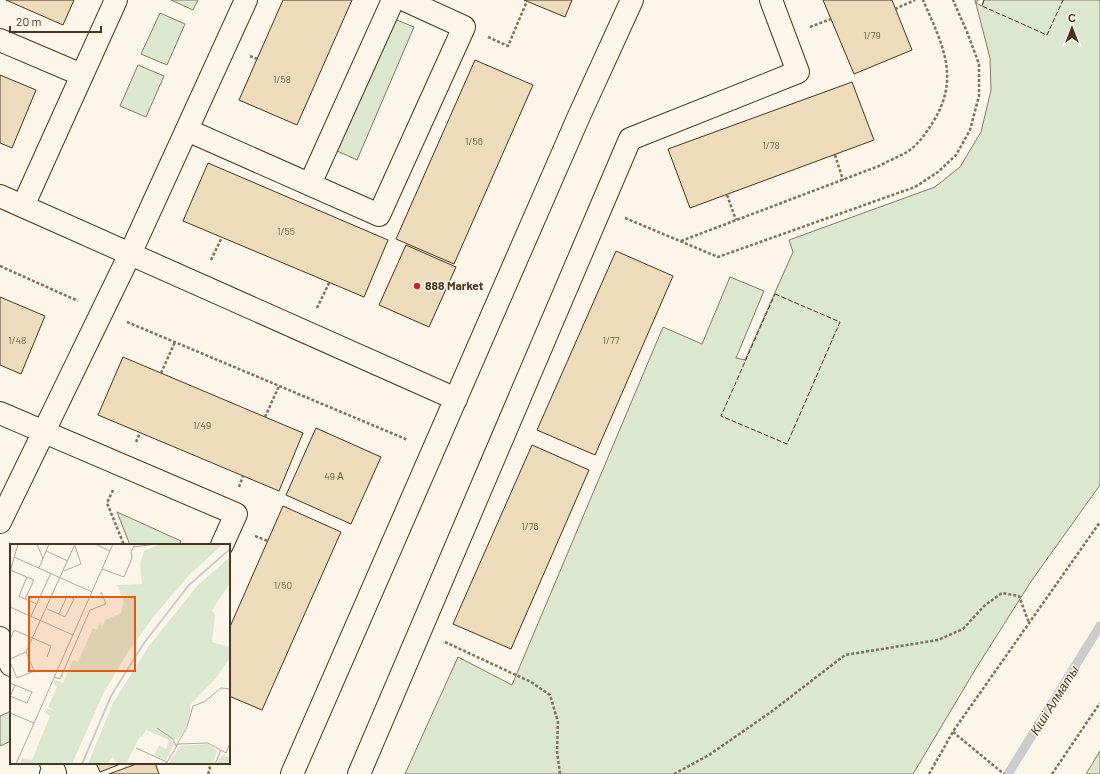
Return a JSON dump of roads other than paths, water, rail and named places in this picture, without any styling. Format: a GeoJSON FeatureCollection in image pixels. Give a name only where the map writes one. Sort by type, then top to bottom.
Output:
{"type":"FeatureCollection","features":[{"type":"Feature","properties":{"kind":"street"},"geometry":{"type":"LineString","coordinates":[[23,206],[116,0]]}},
{"type":"Feature","properties":{"kind":"street"},"geometry":{"type":"LineString","coordinates":[[0,522],[130,254],[246,0]]}},
{"type":"Feature","properties":{"kind":"street"},"geometry":{"type":"LineString","coordinates":[[310,184],[393,0]]}},
{"type":"Feature","properties":{"kind":"street"},"geometry":{"type":"LineString","coordinates":[[187,130],[379,215],[464,27],[405,0]]}},
{"type":"Feature","properties":{"kind":"street"},"geometry":{"type":"LineString","coordinates":[[292,774],[579,116],[632,0]]}},
{"type":"Feature","properties":{"kind":"street"},"geometry":{"type":"LineString","coordinates":[[359,774],[630,139],[798,72],[771,0]]}},
{"type":"Feature","properties":{"kind":"street"},"geometry":{"type":"LineString","coordinates":[[0,40],[82,75]]}},
{"type":"Feature","properties":{"kind":"street"},"geometry":{"type":"LineString","coordinates":[[0,196],[456,399]]}},
{"type":"Feature","properties":{"kind":"street"},"geometry":{"type":"LineString","coordinates":[[0,413],[236,514],[222,544]]}},
{"type":"Feature","properties":{"kind":"street"},"geometry":{"type":"LineString","coordinates":[[0,638],[10,663]]}},
{"type":"Feature","properties":{"kind":"street"},"geometry":{"type":"LineString","coordinates":[[51,764],[54,773],[52,774]]}},
{"type":"Feature","properties":{"kind":"waterway","name":"Кіші Алматы"},"geometry":{"type":"LineString","coordinates":[[1008,774],[1100,626]]}},
{"type":"Feature","properties":{"kind":"place","name":"888 Market"},"geometry":{"type":"Point","coordinates":[417,286]}}]}
